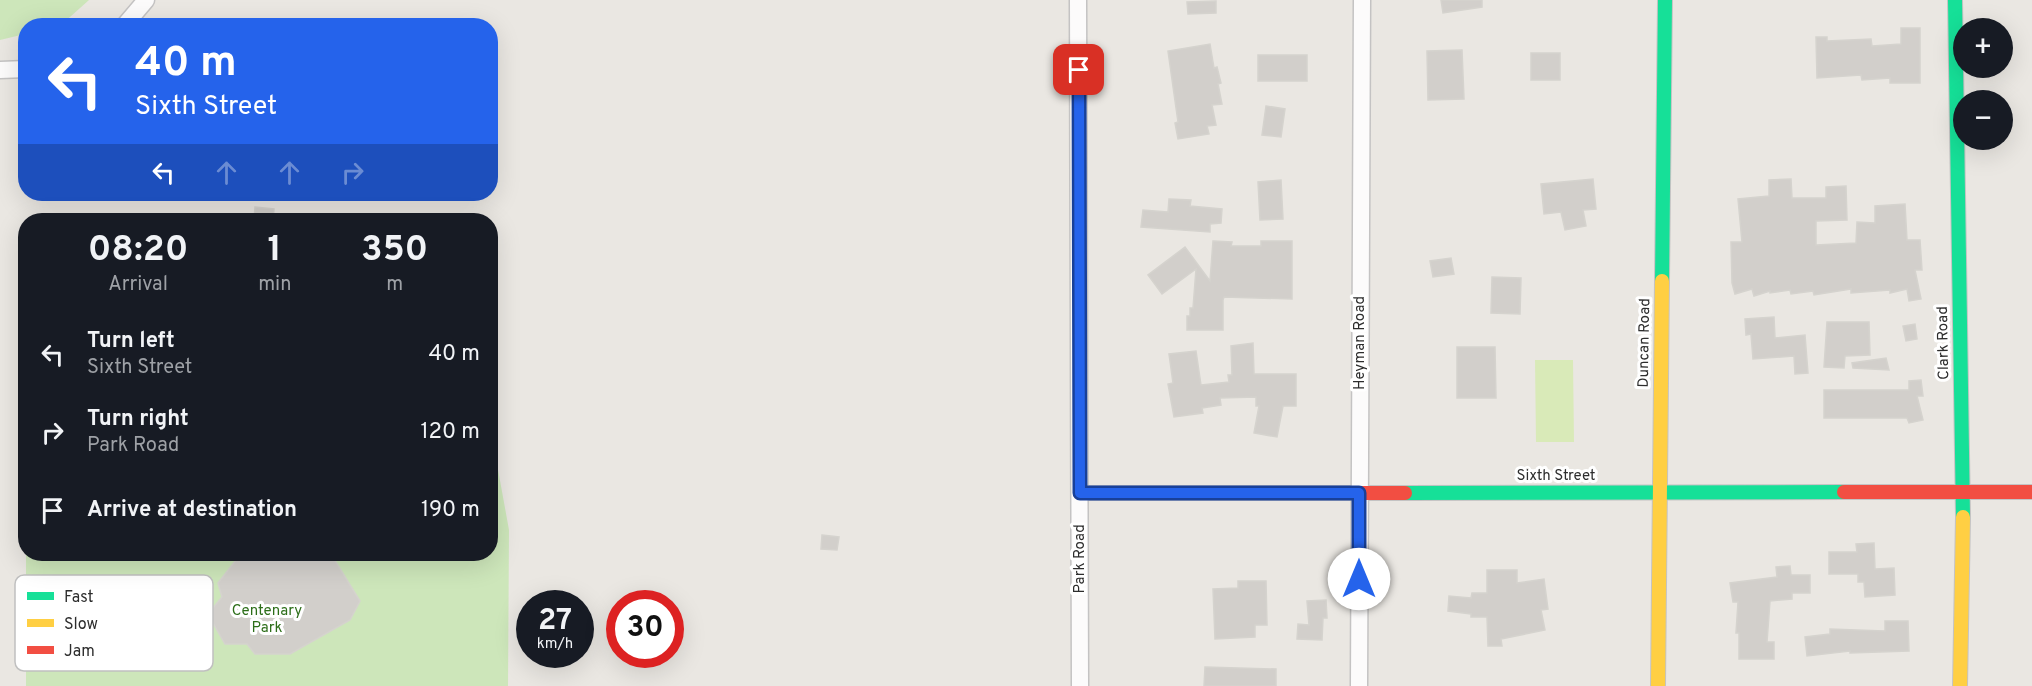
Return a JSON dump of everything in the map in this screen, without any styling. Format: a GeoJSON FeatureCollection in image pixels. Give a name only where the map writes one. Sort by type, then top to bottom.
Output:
{"type":"FeatureCollection","features":[{"type":"Feature","properties":{"kind":"street"},"geometry":{"type":"LineString","coordinates":[[131,18],[146,0]]}},
{"type":"Feature","properties":{"kind":"street","name":"Park Road"},"geometry":{"type":"LineString","coordinates":[[1078,0],[1080,686]]}},
{"type":"Feature","properties":{"kind":"street","name":"Heyman Road"},"geometry":{"type":"LineString","coordinates":[[1359,686],[1362,0]]}},
{"type":"Feature","properties":{"kind":"street","name":"Duncan Road"},"geometry":{"type":"LineString","coordinates":[[1658,686],[1665,0]]}},
{"type":"Feature","properties":{"kind":"street","name":"Clark Road"},"geometry":{"type":"LineString","coordinates":[[1955,0],[1962,492],[1960,686]]}},
{"type":"Feature","properties":{"kind":"street"},"geometry":{"type":"LineString","coordinates":[[0,70],[18,69]]}},
{"type":"Feature","properties":{"kind":"street","name":"Sixth Street"},"geometry":{"type":"LineString","coordinates":[[1080,493],[2032,492]]}},
{"type":"Feature","properties":{"kind":"green space"},"geometry":{"type":"Polygon","coordinates":[[[0,0],[89,0],[69,18],[18,18],[18,36],[0,40],[0,0]]]}},
{"type":"Feature","properties":{"kind":"green space"},"geometry":{"type":"Polygon","coordinates":[[[1535,360],[1573,360],[1574,442],[1536,442],[1535,360]]]}},
{"type":"Feature","properties":{"kind":"green space","name":"Centenary Park"},"geometry":{"type":"Polygon","coordinates":[[[498,470],[509,530],[508,686],[26,686],[26,671],[213,671],[213,575],[26,575],[26,561],[498,561],[498,470]]]}},
{"type":"Feature","properties":{"kind":"building"},"geometry":{"type":"Polygon","coordinates":[[[1441,0],[1482,0],[1482,7],[1443,13],[1441,0]]]}},
{"type":"Feature","properties":{"kind":"building"},"geometry":{"type":"Polygon","coordinates":[[[1216,1],[1216,13],[1188,14],[1187,2],[1216,1]]]}},
{"type":"Feature","properties":{"kind":"building"},"geometry":{"type":"Polygon","coordinates":[[[1901,28],[1920,28],[1920,83],[1890,83],[1890,78],[1862,80],[1861,75],[1817,78],[1816,37],[1827,37],[1827,41],[1871,39],[1872,46],[1901,44],[1901,28]]]}},
{"type":"Feature","properties":{"kind":"building"},"geometry":{"type":"Polygon","coordinates":[[[1210,44],[1214,68],[1217,67],[1221,83],[1218,84],[1222,104],[1212,105],[1216,125],[1207,126],[1209,134],[1178,139],[1175,123],[1178,122],[1168,51],[1210,44]]]}},
{"type":"Feature","properties":{"kind":"building"},"geometry":{"type":"Polygon","coordinates":[[[1462,50],[1464,99],[1428,100],[1427,51],[1462,50]]]}},
{"type":"Feature","properties":{"kind":"building"},"geometry":{"type":"Polygon","coordinates":[[[1531,53],[1560,53],[1560,80],[1531,80],[1531,53]]]}},
{"type":"Feature","properties":{"kind":"building"},"geometry":{"type":"Polygon","coordinates":[[[1258,55],[1307,55],[1307,81],[1258,81],[1258,55]]]}},
{"type":"Feature","properties":{"kind":"building"},"geometry":{"type":"Polygon","coordinates":[[[1266,106],[1285,109],[1281,137],[1262,135],[1266,106]]]}},
{"type":"Feature","properties":{"kind":"building"},"geometry":{"type":"Polygon","coordinates":[[[1593,179],[1596,209],[1583,210],[1586,226],[1565,230],[1561,212],[1544,214],[1541,184],[1593,179]]]}},
{"type":"Feature","properties":{"kind":"building"},"geometry":{"type":"Polygon","coordinates":[[[1791,179],[1792,198],[1826,198],[1826,187],[1846,186],[1847,220],[1816,221],[1816,245],[1856,243],[1857,222],[1875,223],[1875,206],[1905,204],[1907,240],[1920,240],[1922,270],[1915,270],[1921,299],[1909,301],[1907,289],[1890,293],[1890,290],[1851,293],[1851,289],[1814,295],[1813,291],[1791,294],[1790,290],[1770,293],[1770,291],[1754,296],[1752,289],[1735,294],[1732,283],[1731,242],[1742,242],[1738,199],[1769,196],[1769,180],[1791,179]]]}},
{"type":"Feature","properties":{"kind":"building"},"geometry":{"type":"Polygon","coordinates":[[[1281,180],[1283,219],[1260,220],[1258,182],[1281,180]]]}},
{"type":"Feature","properties":{"kind":"building"},"geometry":{"type":"Polygon","coordinates":[[[1169,199],[1191,200],[1190,206],[1222,209],[1221,223],[1210,224],[1210,232],[1141,227],[1143,210],[1168,212],[1169,199]]]}},
{"type":"Feature","properties":{"kind":"building"},"geometry":{"type":"Polygon","coordinates":[[[255,207],[274,209],[274,213],[255,213],[255,207]]]}},
{"type":"Feature","properties":{"kind":"building"},"geometry":{"type":"Polygon","coordinates":[[[1213,241],[1232,242],[1231,246],[1261,246],[1261,241],[1292,241],[1292,299],[1224,297],[1223,330],[1187,330],[1187,316],[1190,316],[1190,308],[1193,308],[1196,269],[1162,294],[1148,275],[1185,247],[1210,281],[1213,241]]]}},
{"type":"Feature","properties":{"kind":"building"},"geometry":{"type":"Polygon","coordinates":[[[1451,258],[1454,274],[1433,277],[1430,261],[1451,258]]]}},
{"type":"Feature","properties":{"kind":"building"},"geometry":{"type":"Polygon","coordinates":[[[1492,277],[1521,278],[1520,314],[1491,313],[1492,277]]]}},
{"type":"Feature","properties":{"kind":"building"},"geometry":{"type":"Polygon","coordinates":[[[1774,317],[1775,338],[1805,335],[1808,373],[1795,374],[1794,356],[1753,359],[1751,334],[1746,335],[1745,319],[1774,317]]]}},
{"type":"Feature","properties":{"kind":"building"},"geometry":{"type":"Polygon","coordinates":[[[1827,322],[1869,322],[1870,355],[1845,356],[1844,368],[1824,367],[1827,322]]]}},
{"type":"Feature","properties":{"kind":"building"},"geometry":{"type":"Polygon","coordinates":[[[1915,324],[1917,339],[1906,341],[1903,326],[1915,324]]]}},
{"type":"Feature","properties":{"kind":"building"},"geometry":{"type":"Polygon","coordinates":[[[1253,343],[1254,374],[1296,374],[1296,406],[1283,406],[1277,437],[1254,433],[1259,406],[1256,406],[1256,397],[1220,398],[1221,405],[1202,408],[1203,413],[1174,417],[1168,384],[1173,383],[1169,354],[1196,351],[1201,385],[1229,382],[1228,375],[1232,375],[1231,346],[1253,343]]]}},
{"type":"Feature","properties":{"kind":"building"},"geometry":{"type":"Polygon","coordinates":[[[1457,347],[1495,347],[1496,398],[1457,398],[1457,347]]]}},
{"type":"Feature","properties":{"kind":"building"},"geometry":{"type":"Polygon","coordinates":[[[1886,358],[1889,370],[1853,368],[1852,363],[1886,358]]]}},
{"type":"Feature","properties":{"kind":"building"},"geometry":{"type":"Polygon","coordinates":[[[1921,380],[1923,396],[1917,396],[1923,420],[1909,423],[1907,418],[1824,418],[1824,390],[1909,390],[1909,381],[1921,380]]]}},
{"type":"Feature","properties":{"kind":"building"},"geometry":{"type":"Polygon","coordinates":[[[822,535],[839,537],[837,550],[821,549],[822,535]]]}},
{"type":"Feature","properties":{"kind":"building"},"geometry":{"type":"Polygon","coordinates":[[[1874,543],[1875,569],[1894,568],[1895,595],[1865,597],[1864,582],[1858,582],[1858,574],[1829,574],[1829,552],[1857,552],[1856,544],[1874,543]]]}},
{"type":"Feature","properties":{"kind":"building"},"geometry":{"type":"Polygon","coordinates":[[[235,561],[335,561],[360,601],[350,620],[290,654],[255,654],[247,644],[225,644],[213,623],[213,608],[222,597],[218,583],[235,561]]]}},
{"type":"Feature","properties":{"kind":"building"},"geometry":{"type":"Polygon","coordinates":[[[1790,566],[1791,575],[1810,575],[1810,593],[1792,593],[1792,599],[1770,601],[1767,642],[1774,642],[1774,659],[1739,659],[1739,633],[1736,633],[1738,602],[1733,602],[1730,583],[1777,577],[1776,567],[1790,566]]]}},
{"type":"Feature","properties":{"kind":"building"},"geometry":{"type":"Polygon","coordinates":[[[1487,570],[1517,570],[1517,583],[1544,579],[1548,609],[1541,610],[1545,630],[1501,639],[1502,646],[1488,646],[1487,617],[1471,617],[1471,614],[1448,611],[1449,596],[1471,598],[1472,593],[1487,593],[1487,570]]]}},
{"type":"Feature","properties":{"kind":"building"},"geometry":{"type":"Polygon","coordinates":[[[1238,581],[1266,581],[1267,625],[1255,625],[1255,637],[1215,639],[1213,589],[1238,588],[1238,581]]]}},
{"type":"Feature","properties":{"kind":"building"},"geometry":{"type":"Polygon","coordinates":[[[1326,600],[1327,618],[1323,618],[1322,640],[1297,639],[1298,624],[1309,625],[1307,601],[1326,600]]]}},
{"type":"Feature","properties":{"kind":"building"},"geometry":{"type":"Polygon","coordinates":[[[1885,621],[1908,621],[1909,651],[1850,653],[1850,651],[1807,656],[1805,637],[1830,634],[1830,629],[1885,631],[1885,621]]]}},
{"type":"Feature","properties":{"kind":"building"},"geometry":{"type":"Polygon","coordinates":[[[1205,667],[1276,669],[1276,686],[1204,686],[1205,667]]]}},
{"type":"Feature","properties":{"kind":"traffic: fast"},"geometry":{"type":"LineString","coordinates":[[1662,281],[1665,0]]}},
{"type":"Feature","properties":{"kind":"traffic: fast"},"geometry":{"type":"LineString","coordinates":[[1955,0],[1963,517]]}},
{"type":"Feature","properties":{"kind":"traffic: fast"},"geometry":{"type":"LineString","coordinates":[[1405,493],[1844,492]]}},
{"type":"Feature","properties":{"kind":"traffic: slow"},"geometry":{"type":"LineString","coordinates":[[1658,686],[1662,281]]}},
{"type":"Feature","properties":{"kind":"traffic: slow"},"geometry":{"type":"LineString","coordinates":[[1960,686],[1963,517]]}},
{"type":"Feature","properties":{"kind":"traffic: jam"},"geometry":{"type":"LineString","coordinates":[[1844,492],[2032,492]]}},
{"type":"Feature","properties":{"kind":"traffic: jam"},"geometry":{"type":"LineString","coordinates":[[1080,493],[1405,493]]}},
{"type":"Feature","properties":{"kind":"route"},"geometry":{"type":"LineString","coordinates":[[1079,70],[1080,493],[1359,493],[1359,579]]}}]}
